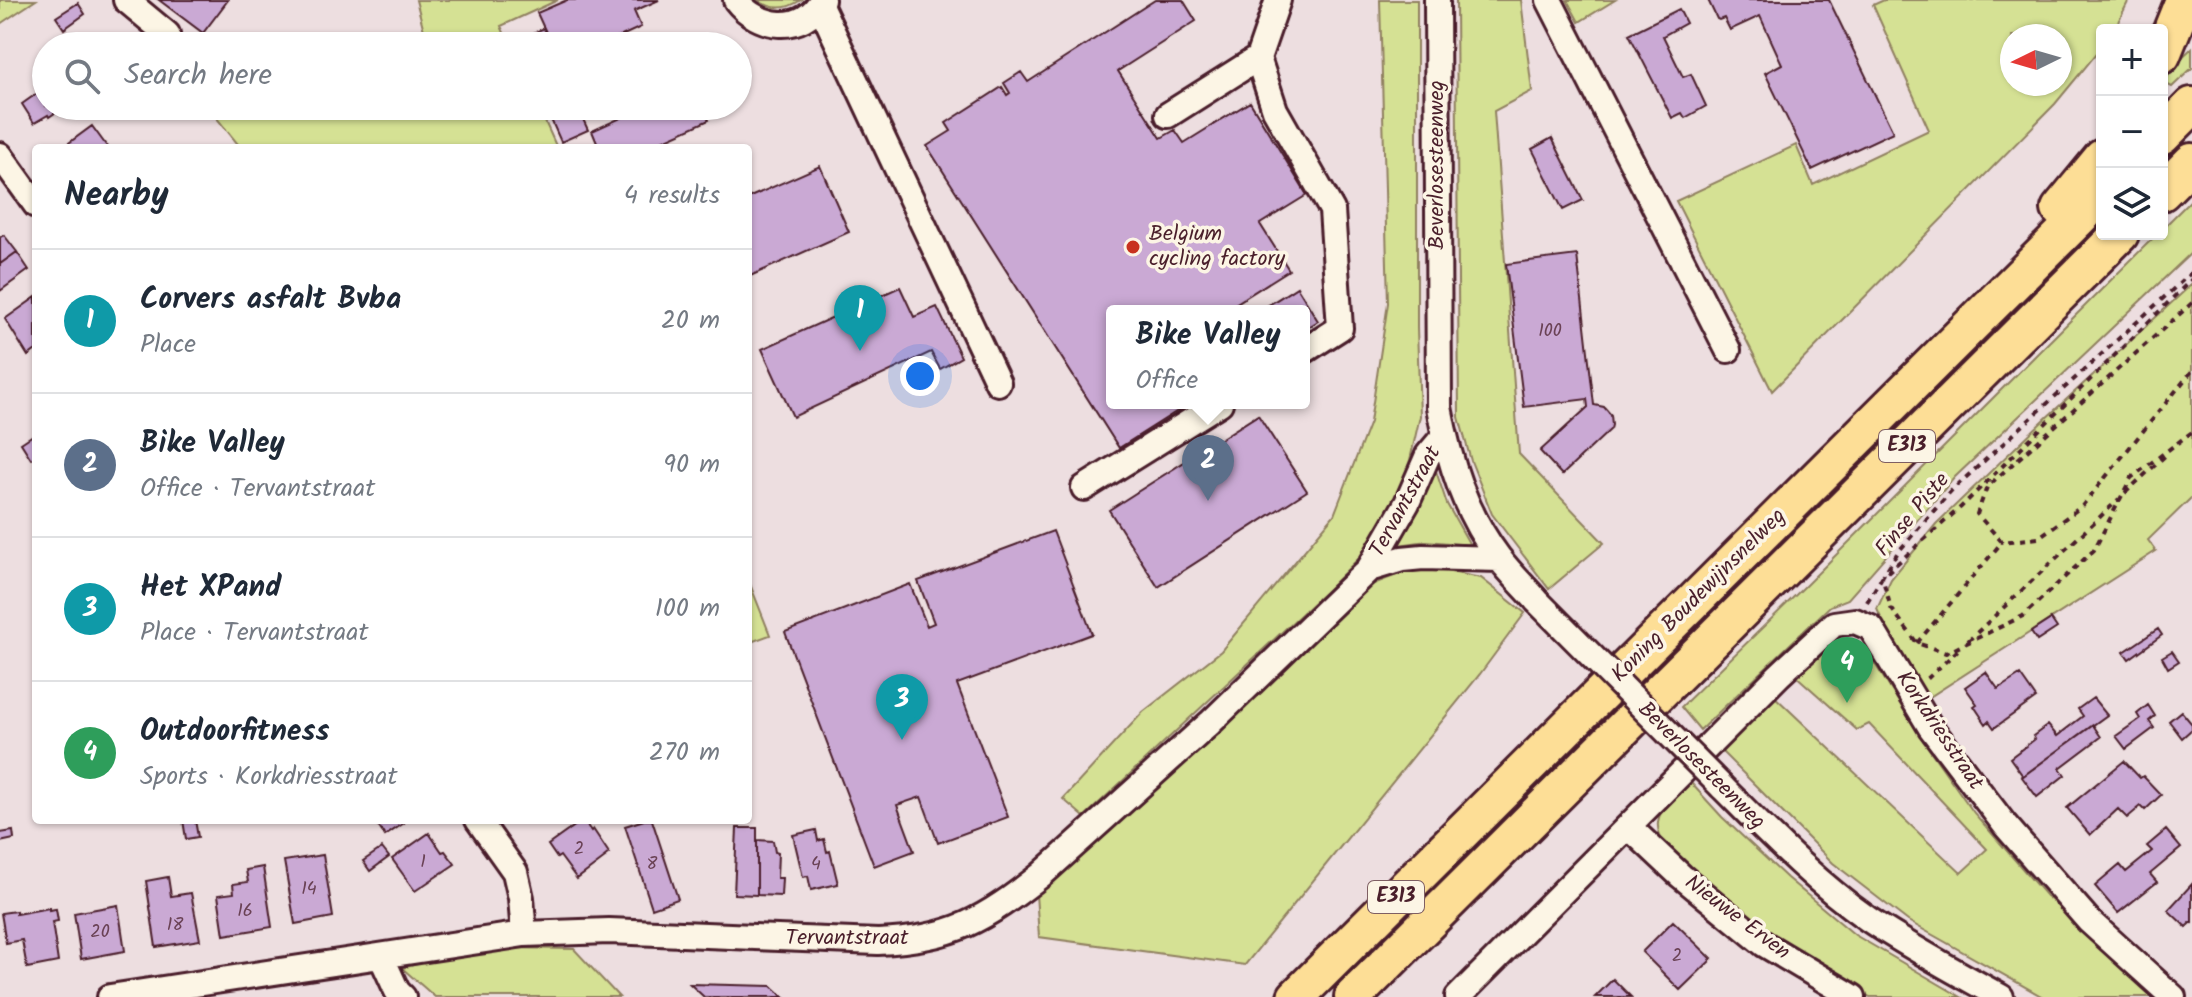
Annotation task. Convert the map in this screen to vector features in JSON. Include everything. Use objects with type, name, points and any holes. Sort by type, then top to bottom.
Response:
[{"type":"highway","points":[[2168,40],[2184,0]]},
{"type":"highway","points":[[2168,130],[2192,106]]},
{"type":"highway","points":[[2168,186],[2192,162]]},
{"type":"highway","points":[[2046,251],[2060,209],[2096,165]]},
{"type":"highway","name":"Koning Boudewijnsnelweg","points":[[1296,997],[2096,201]]},
{"type":"highway","name":"Koning Boudewijnsnelweg","points":[[1353,997],[2114,240]]},
{"type":"street","points":[[126,0],[165,32]]},
{"type":"street","points":[[736,0],[759,20],[775,24],[792,23],[807,16],[821,2],[998,383]]},
{"type":"street","points":[[1278,0],[1258,58],[1275,110],[1332,210],[1340,328],[1310,347]]},
{"type":"street","name":"Beverlosesteenweg","points":[[1437,0],[1439,407],[1450,462],[1468,508],[1500,559],[1537,601],[1787,851],[1829,889],[1868,918],[2001,997]]},
{"type":"street","points":[[1549,0],[1728,350]]},
{"type":"street","points":[[2168,58],[2192,31]]},
{"type":"street","points":[[1168,115],[1258,58]]},
{"type":"street","points":[[0,155],[32,199]]},
{"type":"street","points":[[1084,488],[1210,409]]},
{"type":"street","name":"Tervantstraat","points":[[110,997],[524,934],[609,931],[878,942],[907,941],[960,928],[1003,904],[1052,865],[1210,723],[1369,569],[1407,503],[1428,455],[1444,436]]},
{"type":"street","name":"Tervantstraat","points":[[1369,569],[1402,559],[1423,557],[1500,559]]},
{"type":"street","name":"Korkdriesstraat","points":[[1458,997],[1779,675],[1834,624],[1855,621],[1871,628],[1931,728],[2005,825],[2089,921],[2173,997]]},
{"type":"street","points":[[481,824],[515,872],[524,934]]},
{"type":"street","name":"Nieuwe Erven","points":[[1629,827],[1681,876],[1764,944],[1853,997]]},
{"type":"street","points":[[381,956],[397,991],[403,997]]},
{"type":"path","name":"Finse Piste","points":[[1917,643],[1891,608],[1882,577],[1898,552],[1951,491],[2192,272]]},
{"type":"path","points":[[1882,577],[1961,507],[2192,279]]},
{"type":"path","name":"Finse Piste","points":[[2002,542],[1977,514],[1987,487],[2192,303]]},
{"type":"path","points":[[2192,371],[2082,506],[2038,538],[2002,542],[1917,643],[1946,653],[2023,616],[2094,550],[2131,478],[2192,431]]},
{"type":"path","points":[[1911,695],[2121,497]]},
{"type":"green space","points":[[0,0],[36,0],[0,24]]},
{"type":"green space","points":[[416,0],[558,0],[501,26],[504,32],[424,32]]},
{"type":"green space","points":[[757,0],[801,0],[779,8]]},
{"type":"green space","points":[[1380,0],[1417,0],[1420,416],[1410,460],[1395,503],[1373,544],[1084,817],[1063,799],[1143,712],[1221,651],[1334,515],[1370,422],[1388,303]]},
{"type":"green space","points":[[1456,0],[1521,0],[1532,91],[1494,111],[1519,454],[1604,543],[1549,589],[1492,514],[1471,461],[1459,417]]},
{"type":"green space","points":[[1567,0],[1615,0],[1579,22]]},
{"type":"green space","points":[[1884,0],[2129,0],[2117,24],[2096,24],[2096,54],[2072,83],[2072,24],[2000,24],[2000,96],[2062,96],[1772,391],[1676,201],[1796,145],[1813,185],[1929,130],[1873,5]]},
{"type":"green space","points":[[2192,48],[2192,68],[2172,87],[2168,85],[2168,74]]},
{"type":"green space","points":[[218,120],[544,120],[555,144],[238,144]]},
{"type":"green space","points":[[2192,199],[2192,252],[1955,477],[1848,599],[1830,606],[1700,730],[1681,707],[2151,240],[2168,240],[2168,223]]},
{"type":"green space","points":[[2192,284],[2192,497],[2148,540],[2156,551],[1928,698],[1889,636],[1877,609],[1891,579],[1936,524]]},
{"type":"green space","points":[[1435,468],[1447,504],[1470,545],[1427,541],[1399,545],[1414,517]]},
{"type":"green space","points":[[1430,568],[1481,578],[1525,613],[1480,674],[1245,965],[1039,937],[1036,894],[1371,585],[1404,572]]},
{"type":"green space","points":[[752,589],[770,635],[752,642]]},
{"type":"green space","points":[[1846,642],[1862,646],[1870,656],[1922,739],[1974,813],[2046,896],[2154,997],[2043,997],[1908,921],[1833,863],[1720,750],[1772,694],[1961,873],[1987,849],[1869,724],[1857,730],[1794,674],[1830,643]]},
{"type":"green space","points":[[1691,783],[1787,878],[1855,935],[1961,997],[1870,997],[1768,936],[1661,839],[1658,830],[1660,814]]},
{"type":"green space","points":[[505,948],[574,949],[619,997],[435,997],[402,968],[444,957]]},
{"type":"building","points":[[159,0],[228,0],[202,32]]},
{"type":"building","points":[[567,0],[659,0],[634,11],[641,27],[630,32],[546,32],[537,13]]},
{"type":"building","name":"Belgium cycling factory","points":[[1155,0],[1183,0],[1196,21],[1118,71],[1161,138],[1175,130],[1184,143],[1250,102],[1307,195],[1260,224],[1289,270],[1234,305],[1106,305],[1106,409],[1181,409],[1119,448],[927,146],[951,131],[946,123],[1002,87],[1007,95],[1010,93],[1004,83],[1021,72],[1028,82]]},
{"type":"building","points":[[1708,0],[1829,0],[1893,132],[1812,170],[1765,73],[1782,64],[1760,16],[1730,30],[1724,18],[1717,19]]},
{"type":"building","points":[[78,3],[85,14],[64,29],[56,17]]},
{"type":"building","points":[[1679,9],[1686,23],[1663,36],[1683,77],[1691,74],[1706,106],[1685,118],[1682,113],[1672,118],[1629,34]]},
{"type":"building","points":[[32,97],[32,120],[22,104]]},
{"type":"building","points":[[551,120],[583,120],[588,130],[561,142]]},
{"type":"building","points":[[616,120],[709,120],[655,144],[597,144],[592,131]]},
{"type":"building","points":[[92,126],[105,144],[67,144]]},
{"type":"building","points":[[1552,138],[1583,200],[1563,210],[1532,149]]},
{"type":"building","points":[[820,166],[849,232],[752,275],[752,196]]},
{"type":"building","points":[[4,235],[17,252],[0,264],[0,237]]},
{"type":"building","points":[[17,252],[29,270],[0,291],[0,264]]},
{"type":"building","points":[[1577,255],[1594,405],[1604,407],[1611,415],[1612,425],[1562,475],[1540,451],[1588,407],[1587,399],[1524,407],[1506,264]]},
{"type":"building","points":[[900,287],[914,317],[937,307],[961,357],[940,369],[931,352],[793,417],[762,349]]},
{"type":"building","points":[[1297,287],[1308,305],[1268,305]]},
{"type":"building","points":[[32,300],[32,353],[28,356],[5,319]]},
{"type":"building","points":[[1310,308],[1318,321],[1310,326]]},
{"type":"building","points":[[1258,415],[1307,491],[1158,587],[1109,510]]},
{"type":"building","points":[[32,436],[32,458],[31,459],[21,443]]},
{"type":"building","points":[[1053,531],[1092,634],[957,684],[1008,817],[938,843],[921,797],[897,805],[914,851],[874,866],[785,632],[910,584],[927,626],[934,623],[918,581]]},
{"type":"building","points":[[2051,619],[2057,628],[2037,641],[2031,632]]},
{"type":"building","points":[[2158,629],[2162,635],[2129,659],[2124,652]]},
{"type":"building","points":[[2172,651],[2179,661],[2168,668],[2162,657]]},
{"type":"building","points":[[1986,672],[1998,689],[2020,675],[2036,698],[1994,728],[1989,721],[1986,724],[1965,687]]},
{"type":"building","points":[[2093,698],[2107,715],[2023,776],[2010,758],[2048,725],[2057,736],[2083,716],[2078,709]]},
{"type":"building","points":[[2148,705],[2155,716],[2149,721],[2154,728],[2126,749],[2116,736],[2140,719],[2137,714]]},
{"type":"building","points":[[2181,711],[2192,724],[2192,729],[2182,738],[2169,721]]},
{"type":"building","points":[[2093,725],[2101,737],[2060,768],[2065,775],[2037,797],[2022,777]]},
{"type":"building","points":[[2124,761],[2161,795],[2145,810],[2141,806],[2127,818],[2118,809],[2090,835],[2067,808]]},
{"type":"building","points":[[184,824],[196,824],[198,837],[186,839]]},
{"type":"building","points":[[377,824],[403,824],[385,836]]},
{"type":"building","points":[[577,824],[586,824],[591,831],[593,829],[609,853],[577,879],[548,845]]},
{"type":"building","points":[[653,824],[678,899],[652,908],[625,826]]},
{"type":"building","points":[[737,828],[757,828],[757,895],[734,894]]},
{"type":"building","points":[[816,830],[818,841],[824,839],[827,852],[830,851],[838,884],[811,890],[808,876],[803,877],[793,835]]},
{"type":"building","points":[[2166,830],[2181,848],[2150,874],[2157,882],[2118,913],[2095,886],[2120,865],[2126,872],[2152,851],[2147,846]]},
{"type":"building","points":[[13,831],[14,839],[0,842],[0,833]]},
{"type":"building","points":[[429,833],[455,864],[415,891],[392,859]]},
{"type":"building","points":[[757,840],[773,841],[778,853],[777,878],[782,878],[781,896],[757,895]]},
{"type":"building","points":[[382,848],[389,857],[370,871],[363,861]]},
{"type":"building","points":[[323,855],[333,917],[295,924],[284,861]]},
{"type":"building","points":[[263,867],[272,927],[224,935],[218,895],[234,893],[233,884],[248,882],[246,870]]},
{"type":"building","points":[[168,877],[171,896],[191,893],[200,940],[156,947],[146,881]]},
{"type":"building","points":[[2192,884],[2192,924],[2186,927],[2168,910]]},
{"type":"building","points":[[118,905],[125,951],[81,959],[74,913]]},
{"type":"building","points":[[56,909],[58,921],[52,922],[58,962],[27,968],[22,940],[6,943],[1,913],[16,911],[16,914]]},
{"type":"building","points":[[1673,921],[1712,959],[1680,990],[1642,952]]},
{"type":"building","points":[[1613,979],[1631,997],[1595,997]]},
{"type":"building","points":[[690,984],[772,986],[784,997],[704,997]]},
{"type":"place","name":"Belgium cycling factory","points":[[1133,247]]},
{"type":"place","name":"Corvers asfalt Bvba","points":[[860,351]]},
{"type":"place","name":"Bike Valley","points":[[1208,501]]},
{"type":"place","name":"Outdoorfitness","points":[[1847,703]]},
{"type":"place","name":"Het XPand","points":[[902,740]]}]
